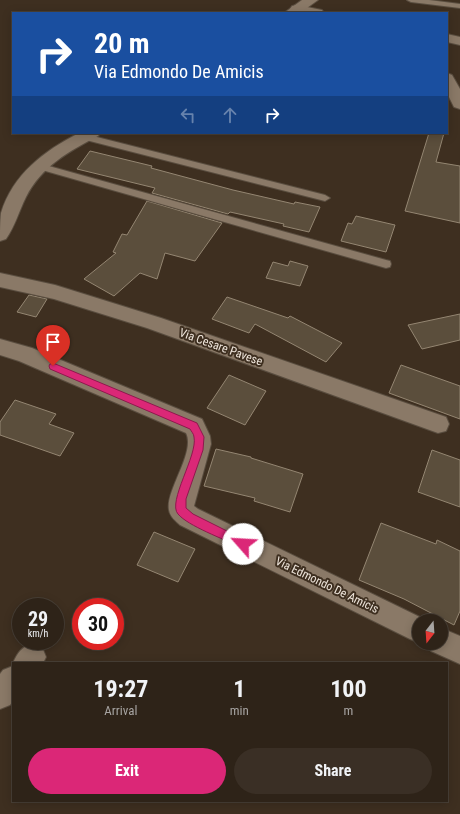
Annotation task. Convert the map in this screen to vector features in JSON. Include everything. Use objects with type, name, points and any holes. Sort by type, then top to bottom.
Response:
[{"type":"street","points":[[294,11],[312,0]]},
{"type":"street","points":[[294,11],[306,12]]},
{"type":"street","points":[[448,38],[460,41]]},
{"type":"street","points":[[448,77],[460,80]]},
{"type":"street","points":[[448,79],[460,104]]},
{"type":"street","points":[[0,235],[22,186],[38,166],[50,157],[89,135]]},
{"type":"street","name":"Via Cesare Pavese","points":[[0,280],[55,292],[154,323],[438,424]]},
{"type":"street","name":"Via Edmondo De Amicis","points":[[0,347],[25,354],[194,426],[199,437],[198,450],[181,499],[180,510],[189,517],[412,627]]},
{"type":"street","points":[[448,644],[460,650]]},
{"type":"street","points":[[0,695],[12,681]]},
{"type":"lane","points":[[411,0],[460,6]]},
{"type":"lane","points":[[89,135],[325,198]]},
{"type":"lane","points":[[38,166],[386,264]]},
{"type":"building","points":[[429,134],[444,134],[436,162],[460,166],[460,223],[405,211]]},
{"type":"building","points":[[90,151],[152,166],[151,168],[233,190],[294,204],[295,202],[320,207],[309,232],[283,226],[284,224],[230,212],[228,214],[152,193],[155,188],[77,169]]},
{"type":"building","points":[[147,201],[222,223],[195,261],[165,253],[157,279],[140,273],[114,296],[84,279],[116,253],[113,252],[122,234],[127,235]]},
{"type":"building","points":[[356,216],[395,225],[386,252],[341,241],[348,223],[352,224]]},
{"type":"building","points":[[290,261],[308,266],[300,286],[266,278],[273,262],[288,266]]},
{"type":"building","points":[[29,295],[47,299],[36,317],[17,312]]},
{"type":"building","points":[[227,297],[288,318],[290,316],[342,343],[326,362],[255,324],[249,333],[212,319]]},
{"type":"building","points":[[460,314],[460,340],[422,349],[408,325]]},
{"type":"building","points":[[401,365],[460,386],[460,419],[389,393]]},
{"type":"building","points":[[229,375],[266,391],[245,425],[207,408]]},
{"type":"building","points":[[15,400],[56,414],[49,424],[74,433],[60,456],[0,435],[0,422]]},
{"type":"building","points":[[216,449],[251,457],[303,474],[290,512],[254,501],[255,498],[204,486]]},
{"type":"building","points":[[432,450],[460,460],[460,507],[418,492]]},
{"type":"building","points":[[381,523],[436,544],[437,540],[460,551],[460,611],[454,625],[448,622],[448,614],[433,614],[404,599],[359,580]]},
{"type":"building","points":[[154,532],[195,549],[178,582],[137,565]]},
{"type":"route","points":[[53,366],[194,426],[199,437],[198,450],[181,499],[180,510],[189,517],[243,544]]}]
